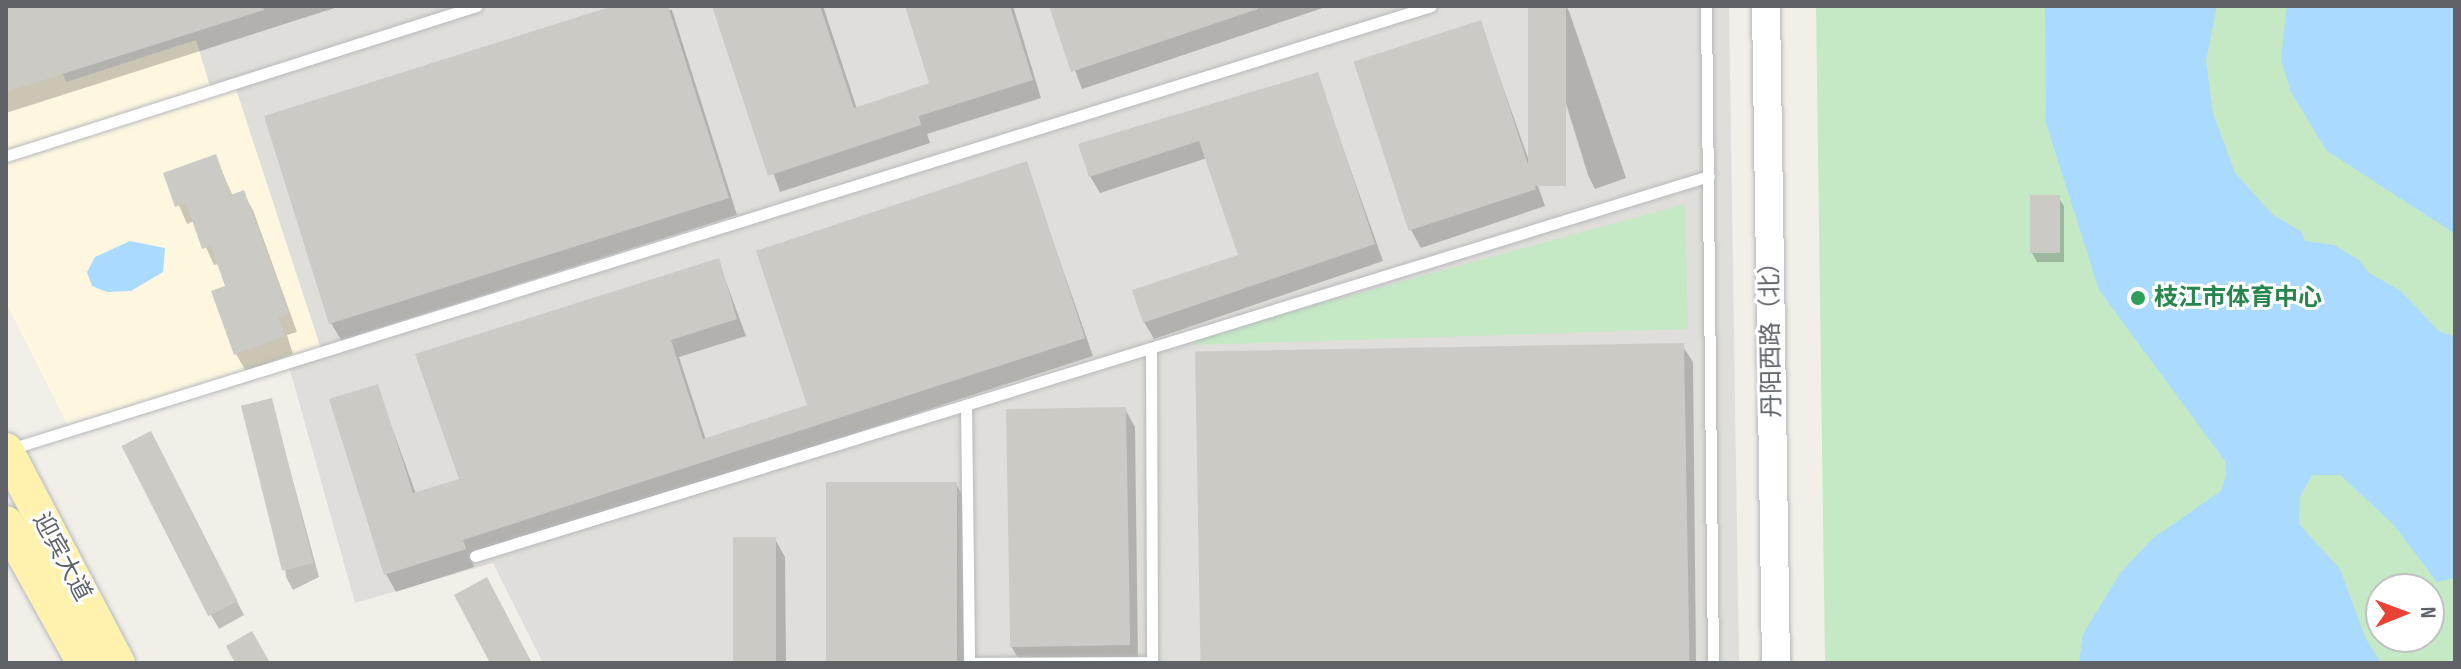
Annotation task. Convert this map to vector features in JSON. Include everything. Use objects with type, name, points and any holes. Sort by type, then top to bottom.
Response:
[{"type":"main road","name":"迎宾大道","points":[[6,450],[118,663]]},
{"type":"main road","name":"迎宾大道","points":[[6,523],[84,663]]},
{"type":"street","name":"丹阳西路（北）","points":[[1766,6],[1776,663]]},
{"type":"lane","points":[[6,156],[477,6]]},
{"type":"lane","points":[[6,450],[1431,6]]},
{"type":"lane","points":[[1706,6],[1713,663]]},
{"type":"lane","points":[[475,556],[1709,176]]},
{"type":"lane","points":[[966,405],[969,663],[1152,662],[1151,348]]},
{"type":"shaded area","points":[[6,6],[36,6],[66,82],[197,39],[212,93],[235,85],[323,355],[71,431],[6,303]]},
{"type":"shaded area","points":[[36,6],[1729,6],[1739,663],[543,663],[493,563],[355,603],[289,366],[323,355],[235,86],[212,93],[196,40],[66,82]]},
{"type":"green space","name":"枝江市体育中心","points":[[1816,6],[2455,6],[2455,663],[1825,663]]},
{"type":"green space","points":[[1685,204],[1688,329],[1196,345],[1195,338]]},
{"type":"water","points":[[2045,6],[2217,6],[2206,61],[2213,113],[2235,173],[2273,215],[2301,231],[2305,241],[2334,245],[2359,260],[2369,273],[2401,291],[2439,331],[2455,337],[2455,578],[2445,580],[2445,573],[2430,573],[2393,524],[2340,475],[2312,475],[2300,497],[2299,524],[2340,569],[2365,636],[2365,653],[2375,653],[2381,663],[2079,663],[2083,634],[2121,572],[2153,538],[2221,491],[2226,475],[2225,461],[2099,290],[2046,123]]},
{"type":"water","points":[[2287,6],[2455,6],[2455,234],[2326,150],[2291,92],[2281,60]]},
{"type":"water","points":[[130,241],[165,248],[163,272],[131,291],[107,292],[92,286],[87,272],[95,257]]},
{"type":"building","points":[[6,6],[263,6],[264,10],[6,92]]},
{"type":"building","points":[[613,6],[668,6],[729,198],[329,324],[264,116]]},
{"type":"building","points":[[712,6],[820,6],[854,108],[929,83],[905,6],[1010,6],[1033,80],[919,116],[921,125],[768,176]]},
{"type":"building","points":[[1049,6],[1257,6],[1258,9],[1071,72]]},
{"type":"building","points":[[1528,6],[1566,6],[1566,186],[1528,186]]},
{"type":"building","points":[[1481,20],[1536,189],[1409,231],[1354,61]]},
{"type":"building","points":[[1318,72],[1375,244],[1143,323],[1132,290],[1238,255],[1199,141],[1089,177],[1078,144]]},
{"type":"building","points":[[216,154],[231,195],[244,190],[289,314],[278,318],[285,336],[234,355],[211,291],[225,286],[211,246],[202,249],[186,203],[175,207],[163,173]]},
{"type":"building","points":[[1027,161],[1085,338],[463,540],[466,549],[384,575],[329,399],[378,384],[413,493],[459,479],[415,354],[719,258],[737,319],[671,340],[703,439],[807,405],[756,251]]},
{"type":"building","points":[[2030,195],[2060,195],[2060,253],[2030,253]]},
{"type":"building","points":[[1684,343],[1690,663],[1201,663],[1195,352]]},
{"type":"building","points":[[272,398],[313,563],[282,571],[241,406]]},
{"type":"building","points":[[1126,407],[1130,645],[1010,647],[1006,409]]},
{"type":"building","points":[[151,431],[238,601],[208,616],[122,446]]},
{"type":"building","points":[[826,482],[957,482],[957,663],[826,663]]},
{"type":"building","points":[[733,537],[776,537],[776,663],[733,663]]},
{"type":"building","points":[[487,577],[532,663],[490,663],[454,595]]},
{"type":"building","points":[[252,631],[270,663],[235,663],[226,646]]},
{"type":"place","name":"枝江市体育中心","points":[[2138,298]]}]
